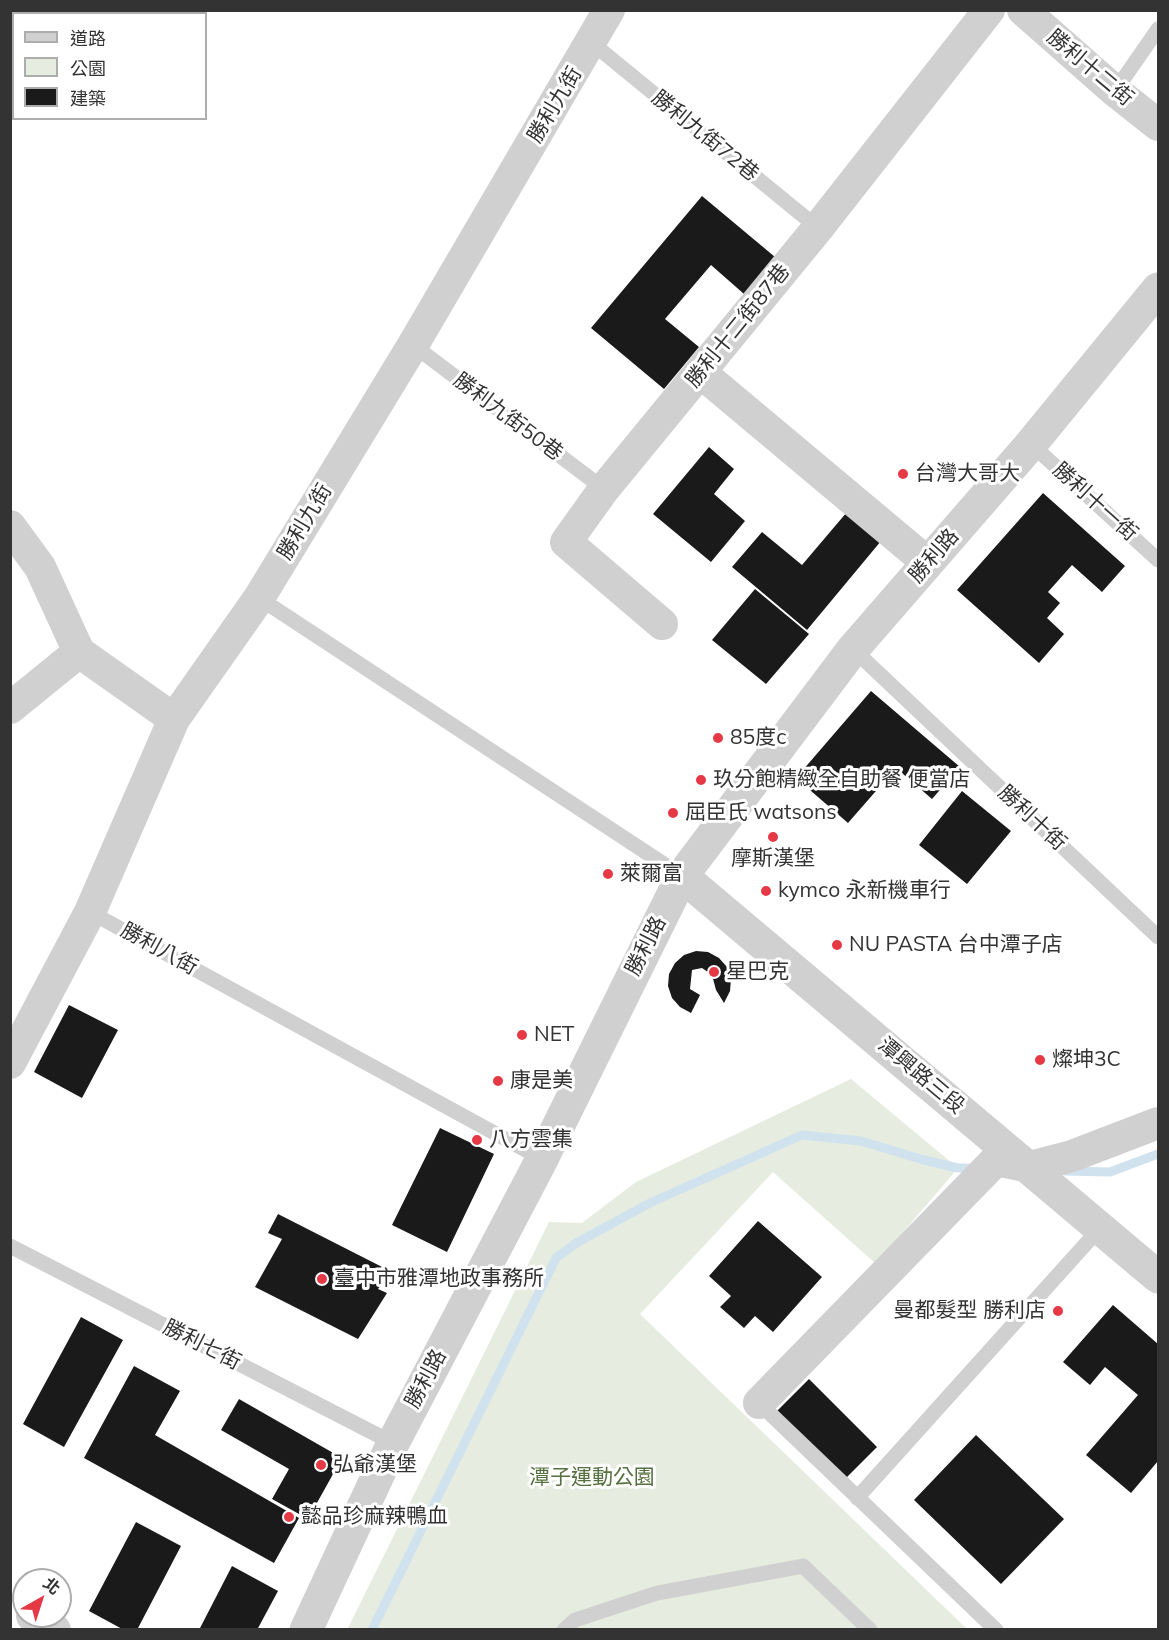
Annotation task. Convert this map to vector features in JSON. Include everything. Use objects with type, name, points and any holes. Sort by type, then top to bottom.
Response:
[{"type":"street","name":"勝利九街","points":[[259,598],[592,43],[609,10]]},
{"type":"street","name":"勝利十二街87巷","points":[[662,624],[566,542],[604,489],[818,228],[989,10]]},
{"type":"street","name":"勝利十二街","points":[[1023,10],[1115,92],[1158,125]]},
{"type":"street","name":"勝利路","points":[[306,1629],[393,1443],[542,1159],[682,876],[853,649],[1031,444],[1158,289]]},
{"type":"street","points":[[700,372],[928,564]]},
{"type":"street","points":[[10,526],[40,567],[79,652],[174,719]]},
{"type":"street","points":[[10,1063],[90,912],[174,719],[259,598]]},
{"type":"street","points":[[10,708],[79,652]]},
{"type":"street","name":"潭興路三段","points":[[682,876],[1158,1277]]},
{"type":"street","points":[[759,1403],[996,1160],[1038,1174],[1072,1156],[1158,1123]]},
{"type":"lane","points":[[1115,92],[1158,29]]},
{"type":"lane","name":"勝利九街72巷","points":[[592,43],[818,228]]},
{"type":"lane","name":"勝利九街50巷","points":[[412,345],[604,489]]},
{"type":"lane","name":"勝利十一街","points":[[1031,444],[1158,560]]},
{"type":"lane","points":[[259,598],[682,876]]},
{"type":"lane","name":"勝利十街","points":[[853,649],[1158,937]]},
{"type":"lane","name":"勝利八街","points":[[90,912],[542,1159]]},
{"type":"lane","points":[[857,1498],[1101,1227]]},
{"type":"lane","name":"勝利七街","points":[[10,1246],[393,1443]]},
{"type":"lane","points":[[759,1403],[996,1629]]},
{"type":"lane","points":[[564,1629],[575,1620],[657,1593],[803,1566],[870,1629]]},
{"type":"green space","name":"潭子運動公園","points":[[851,1079],[958,1168],[876,1264],[773,1172],[640,1314],[967,1629],[347,1630],[549,1222],[582,1223],[636,1182]]},
{"type":"building","points":[[702,196],[775,257],[744,294],[711,265],[665,319],[699,347],[664,389],[591,328]]},
{"type":"building","points":[[709,447],[734,469],[714,494],[745,521],[711,562],[653,514]]},
{"type":"building","points":[[1043,493],[1125,566],[1102,592],[1072,565],[1048,592],[1060,603],[1047,618],[1064,634],[1039,663],[957,590]]},
{"type":"building","points":[[847,512],[881,541],[807,630],[732,567],[762,532],[802,565]]},
{"type":"building","points":[[755,589],[809,634],[766,684],[712,640]]},
{"type":"building","points":[[871,691],[960,767],[932,799],[896,768],[848,823],[796,778]]},
{"type":"building","points":[[962,791],[1011,831],[967,884],[919,845]]},
{"type":"building","points":[[696,951],[708,952],[719,958],[727,967],[731,979],[730,991],[724,1003],[716,990],[712,975],[702,968],[692,970],[690,989],[700,995],[691,1013],[680,1007],[672,998],[668,986],[669,974],[675,963],[684,955]]},
{"type":"building","points":[[69,1005],[118,1030],[82,1098],[34,1072]]},
{"type":"building","points":[[440,1128],[494,1154],[447,1252],[392,1225]]},
{"type":"building","name":"臺中市雅潭地政事務所","points":[[278,1214],[390,1271],[378,1289],[387,1293],[358,1339],[255,1287],[282,1239],[268,1233]]},
{"type":"building","points":[[758,1221],[822,1277],[773,1332],[755,1316],[744,1328],[720,1307],[731,1296],[709,1276]]},
{"type":"building","points":[[1113,1305],[1158,1344],[1158,1461],[1131,1493],[1086,1455],[1138,1395],[1105,1367],[1090,1385],[1063,1362]]},
{"type":"building","points":[[81,1317],[123,1340],[64,1447],[23,1424]]},
{"type":"building","points":[[134,1366],[180,1391],[155,1435],[299,1518],[274,1563],[84,1458]]},
{"type":"building","points":[[809,1379],[877,1447],[845,1479],[777,1411]]},
{"type":"building","points":[[239,1399],[342,1458],[308,1519],[272,1499],[289,1469],[221,1430]]},
{"type":"building","points":[[976,1435],[1064,1519],[1001,1584],[914,1500]]},
{"type":"building","points":[[136,1522],[181,1546],[137,1630],[124,1630],[89,1611]]},
{"type":"building","points":[[232,1566],[278,1591],[257,1630],[199,1630]]},
{"type":"waterway","points":[[372,1630],[556,1258],[578,1242],[650,1203],[802,1135],[861,1141],[958,1168],[977,1168]]},
{"type":"waterway","points":[[1065,1171],[1110,1172],[1158,1154]]},
{"type":"place","name":"台灣大哥大","points":[[903,474]]},
{"type":"place","name":"85度c","points":[[718,738]]},
{"type":"place","name":"玖分飽精緻全自助餐 便當店","points":[[701,780]]},
{"type":"place","name":"屈臣氏 watsons","points":[[673,813]]},
{"type":"place","name":"摩斯漢堡","points":[[773,837]]},
{"type":"place","name":"萊爾富","points":[[608,874]]},
{"type":"place","name":"kymco 永新機車行","points":[[766,891]]},
{"type":"place","name":"NU PASTA 台中潭子店","points":[[837,945]]},
{"type":"place","name":"星巴克","points":[[714,972]]},
{"type":"place","name":"NET","points":[[522,1035]]},
{"type":"place","name":"燦坤3C","points":[[1040,1060]]},
{"type":"place","name":"康是美","points":[[498,1081]]},
{"type":"place","name":"八方雲集","points":[[477,1140]]},
{"type":"place","name":"臺中市雅潭地政事務所","points":[[322,1279]]},
{"type":"place","name":"曼都髮型 勝利店","points":[[1058,1311]]},
{"type":"place","name":"弘爺漢堡","points":[[321,1465]]},
{"type":"place","name":"懿品珍麻辣鴨血","points":[[289,1517]]}]
